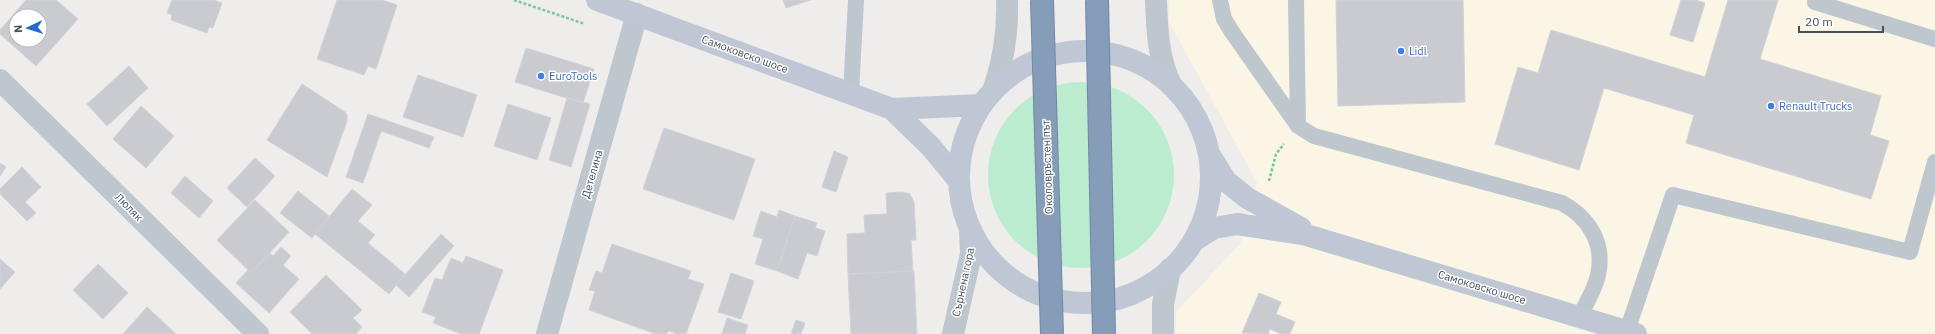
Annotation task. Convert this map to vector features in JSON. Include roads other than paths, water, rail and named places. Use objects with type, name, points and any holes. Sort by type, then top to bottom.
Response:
[{"type":"highway","name":"Околовръстен път","points":[[1042,0],[1052,334]]},
{"type":"highway","points":[[1098,0],[1104,334]]},
{"type":"main road","name":"Самоковско шосе","points":[[597,0],[892,109],[932,147],[959,181]]},
{"type":"main road","points":[[1195,240],[1208,210],[1212,177],[1209,154],[1205,136],[1197,119],[1171,85],[1136,62],[1115,54],[1094,51],[1065,52],[1044,58],[1017,72],[994,88],[969,129],[960,156],[959,181],[963,209],[970,230],[983,252],[998,268],[1022,285],[1042,296],[1088,303],[1108,301],[1154,281],[1170,269],[1195,240],[1214,228],[1237,224],[1303,234],[1328,241]]},
{"type":"main road","name":"Самоковско шосе","points":[[892,109],[982,106]]},
{"type":"main road","points":[[1209,154],[1226,181],[1247,198],[1328,241]]},
{"type":"main road","name":"Самоковско шосе","points":[[1328,241],[1631,333]]},
{"type":"street","points":[[994,88],[1002,66],[1007,21],[1007,0]]},
{"type":"street","points":[[1156,0],[1158,44],[1165,72],[1171,85]]},
{"type":"street","name":"Детелина","points":[[547,334],[637,14]]},
{"type":"street","name":"Люляк","points":[[0,80],[258,334]]},
{"type":"street","name":"Сърнена гора","points":[[953,334],[971,254],[970,230]]},
{"type":"street","points":[[1163,334],[1163,304],[1170,269]]},
{"type":"lane","points":[[851,93],[856,0]]},
{"type":"lane","points":[[1220,0],[1224,19],[1232,32],[1298,126],[1314,136],[1562,203],[1576,211],[1587,222],[1596,238],[1600,258],[1598,275],[1579,317]]},
{"type":"lane","points":[[1296,0],[1298,126]]},
{"type":"lane","points":[[1816,0],[1815,2],[1935,39]]},
{"type":"lane","points":[[1631,333],[1673,195],[1910,252],[1935,162]]},
{"type":"place","name":"Lidl","points":[[1401,51]]},
{"type":"place","name":"EuroTools","points":[[541,76]]},
{"type":"place","name":"Renault Trucks","points":[[1771,106]]}]
